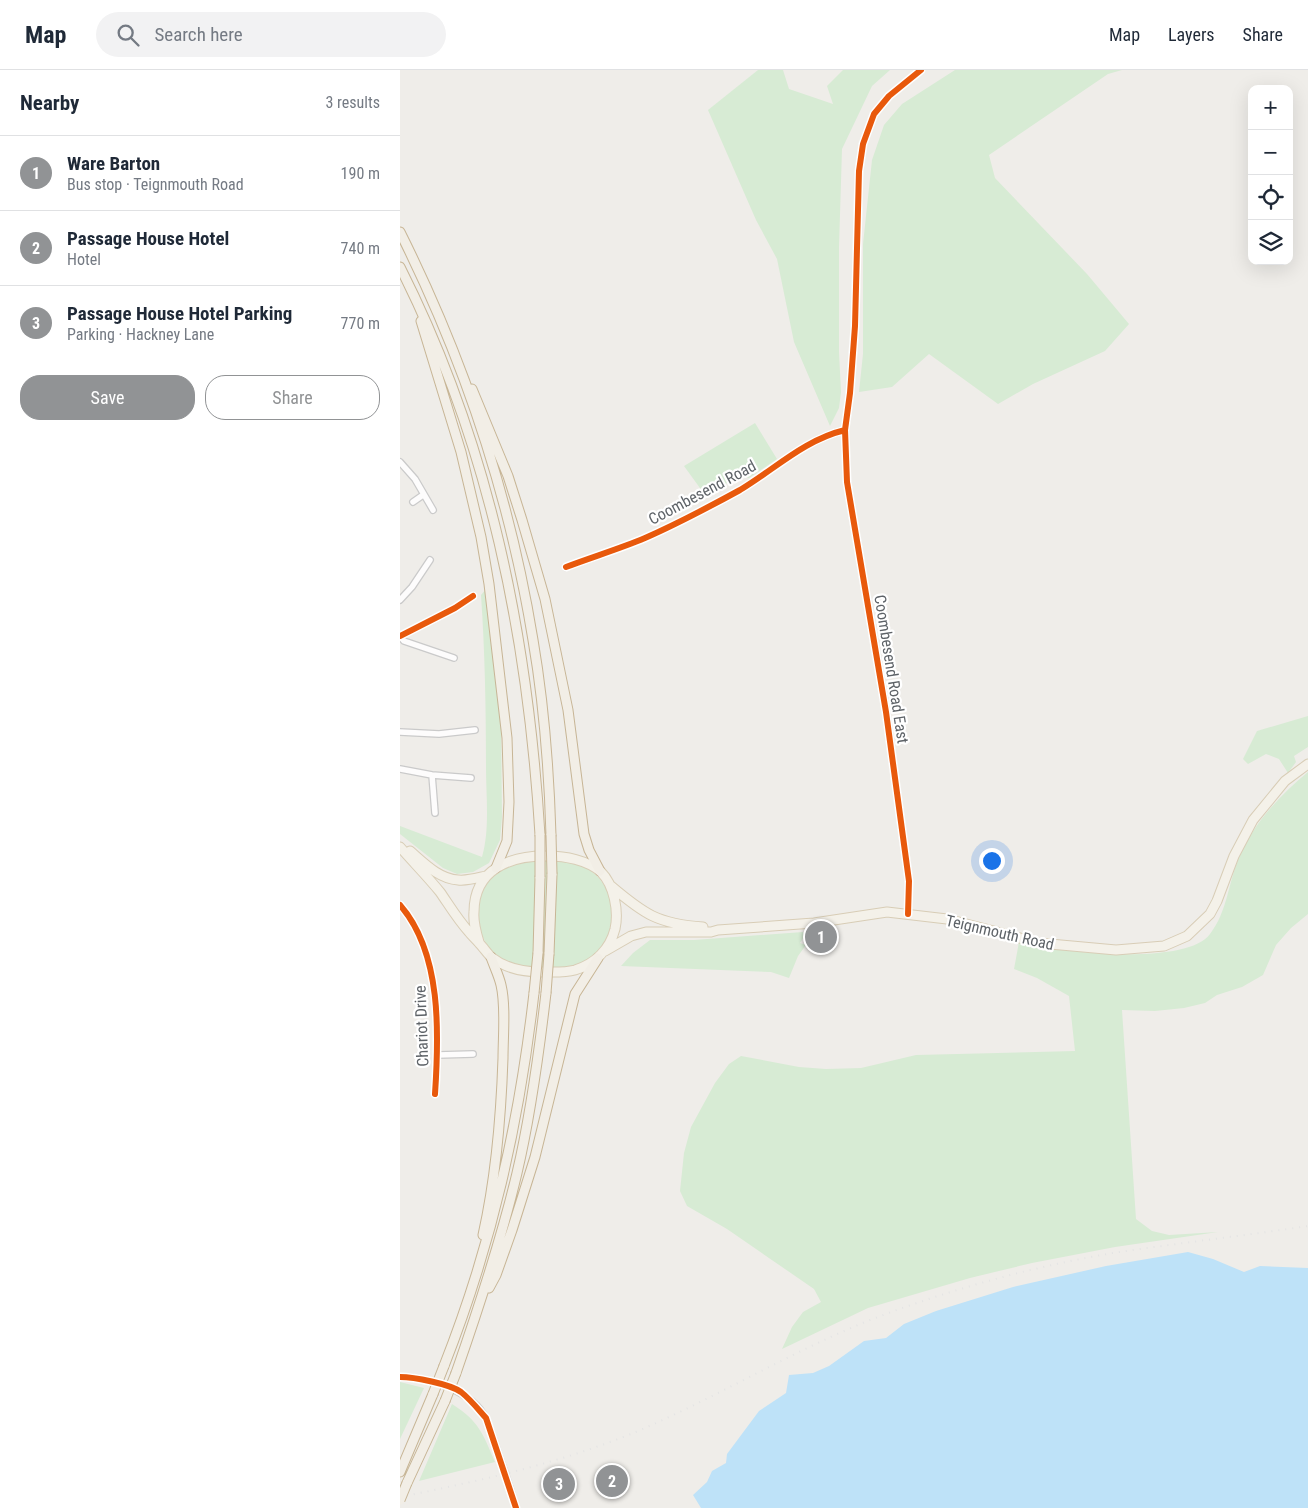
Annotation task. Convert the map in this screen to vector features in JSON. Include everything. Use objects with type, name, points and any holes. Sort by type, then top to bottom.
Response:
[{"type":"highway","points":[[400,232],[422,276],[471,399],[491,460],[524,587],[534,640],[546,736],[552,874],[546,993],[533,1086],[519,1164],[503,1228],[479,1307],[456,1373],[400,1500]]},
{"type":"highway","points":[[400,267],[437,349],[460,409],[500,542],[517,622],[526,686],[536,773],[540,835],[538,954],[524,1073],[508,1159],[477,1275],[444,1366],[400,1472]]},
{"type":"highway","points":[[413,294],[427,347],[461,452],[481,537],[489,584],[508,747],[509,802],[507,841],[496,868]]},
{"type":"highway","points":[[457,363],[475,394],[494,441],[511,485],[536,566],[566,697],[576,761],[584,834],[589,850],[600,871]]},
{"type":"highway","points":[[477,1275],[482,1237],[494,1180],[502,1086],[503,998],[501,984],[491,957]]},
{"type":"highway","points":[[479,1307],[496,1275],[525,1192],[546,1116],[575,994],[598,958]]},
{"type":"main road","name":"Teignmouth Road","points":[[605,951],[631,936],[646,932],[711,932],[814,923],[887,912],[947,919],[1039,943],[1116,950],[1164,946],[1187,936],[1210,914],[1234,856],[1253,820],[1285,781],[1308,764]]},
{"type":"main road","points":[[400,845],[435,871],[452,879],[468,880],[486,876]]},
{"type":"main road","points":[[400,845],[435,887],[468,932],[491,957],[519,970],[553,972],[578,969],[598,958],[605,951],[613,935],[616,922],[615,906],[610,886],[600,871],[577,860],[558,856],[525,856],[511,859],[486,876],[478,891],[474,905],[474,922],[478,942]]},
{"type":"main road","name":"Teignmouth Road","points":[[610,886],[641,910],[662,920],[674,924],[718,930]]},
{"type":"street","name":"Coombesend Road East","points":[[908,914],[909,881],[886,712],[847,482],[845,430],[856,326],[859,171],[862,144],[874,114],[889,96],[921,70]]},
{"type":"street","name":"Coombesend Road","points":[[566,566],[644,538],[740,490],[814,441],[832,433],[845,430]]},
{"type":"street","points":[[400,462],[415,479],[433,510]]},
{"type":"street","points":[[413,502],[423,494]]},
{"type":"street","points":[[400,600],[412,587],[430,560]]},
{"type":"street","points":[[454,658],[404,641],[400,636],[455,608],[473,596]]},
{"type":"street","points":[[400,732],[439,734],[475,730]]},
{"type":"street","points":[[400,769],[432,775],[471,778]]},
{"type":"street","points":[[432,775],[435,813]]},
{"type":"street","name":"Chariot Drive","points":[[400,905],[417,932],[432,976],[436,1007],[438,1055],[435,1094]]},
{"type":"street","name":"Chariot Drive","points":[[438,1055],[473,1054]]},
{"type":"street","points":[[400,1377],[427,1381],[459,1391],[486,1418],[516,1508]]},
{"type":"green space","points":[[758,70],[783,70],[789,89],[833,104],[827,86],[843,70],[890,70],[872,86],[842,149],[839,247],[841,392],[839,408],[830,426],[794,342],[777,259],[756,220],[708,110]]},
{"type":"green space","points":[[955,70],[1122,70],[1108,74],[989,155],[995,178],[1087,274],[1129,324],[1105,351],[1033,384],[998,404],[929,354],[892,387],[859,392],[863,354],[863,244],[872,160],[884,125],[902,104]]},
{"type":"green space","points":[[755,423],[777,459],[749,478],[738,477],[705,495],[684,466]]},
{"type":"green space","points":[[487,588],[501,721],[502,817],[500,840],[489,863],[473,872],[457,874],[443,868],[400,834],[400,826],[482,857],[487,813],[485,682],[481,595]]},
{"type":"green space","points":[[1308,716],[1308,747],[1294,756],[1296,762],[1288,773],[1279,759],[1266,754],[1248,764],[1243,759],[1257,731]]},
{"type":"green space","points":[[1308,772],[1308,914],[1291,928],[1276,945],[1263,975],[1242,987],[1217,995],[1205,1003],[1184,1008],[1155,1011],[1122,1010],[1136,1219],[1152,1231],[1169,1235],[1218,1232],[1115,1247],[1032,1263],[970,1278],[868,1308],[782,1349],[792,1327],[803,1312],[821,1302],[814,1289],[727,1229],[687,1206],[680,1191],[684,1153],[691,1127],[715,1083],[729,1064],[741,1056],[799,1067],[826,1069],[861,1068],[916,1055],[1075,1051],[1069,996],[1037,978],[1014,969],[1019,942],[1061,950],[1119,954],[1149,954],[1175,951],[1196,944],[1210,934],[1216,926],[1224,908],[1238,860],[1251,835],[1267,812]]},
{"type":"green space","points":[[533,859],[558,860],[582,866],[595,874],[604,885],[610,899],[612,913],[610,928],[605,941],[596,953],[584,962],[564,968],[523,967],[505,961],[486,944],[481,933],[478,909],[485,886],[501,869]]},
{"type":"green space","points":[[803,932],[805,935],[800,943],[806,945],[798,956],[789,978],[771,972],[621,966],[633,953],[650,940],[694,940]]},
{"type":"green space","points":[[400,1382],[424,1388],[400,1439]]},
{"type":"green space","points":[[452,1404],[474,1422],[495,1462],[419,1481]]},
{"type":"water","points":[[1188,1252],[1213,1259],[1244,1272],[1260,1266],[1308,1268],[1308,1508],[701,1508],[693,1495],[707,1482],[712,1471],[726,1463],[727,1454],[759,1411],[786,1393],[789,1375],[813,1373],[829,1366],[864,1341],[886,1338],[904,1324],[936,1311],[1013,1287],[1106,1266]]},
{"type":"railway","points":[[400,1497],[517,1471],[603,1445],[696,1404],[792,1355],[858,1325],[973,1285],[1056,1264],[1113,1253],[1308,1226]]},
{"type":"cycle path","points":[[908,914],[909,881],[886,712],[847,482],[845,430],[855,326],[859,171],[863,144],[874,114],[889,96],[921,70]]},
{"type":"cycle path","points":[[566,567],[657,533],[740,490],[803,448],[845,430]]},
{"type":"cycle path","points":[[400,636],[455,608],[473,596]]},
{"type":"cycle path","points":[[400,905],[414,924],[424,946],[431,970],[437,1020],[435,1094]]},
{"type":"cycle path","points":[[400,1377],[414,1378],[456,1389],[486,1418],[516,1508]]},
{"type":"place","name":"Ware Barton","points":[[821,937]]},
{"type":"place","name":"Passage House Hotel","points":[[612,1481]]},
{"type":"place","name":"Passage House Hotel Parking","points":[[559,1484]]}]
